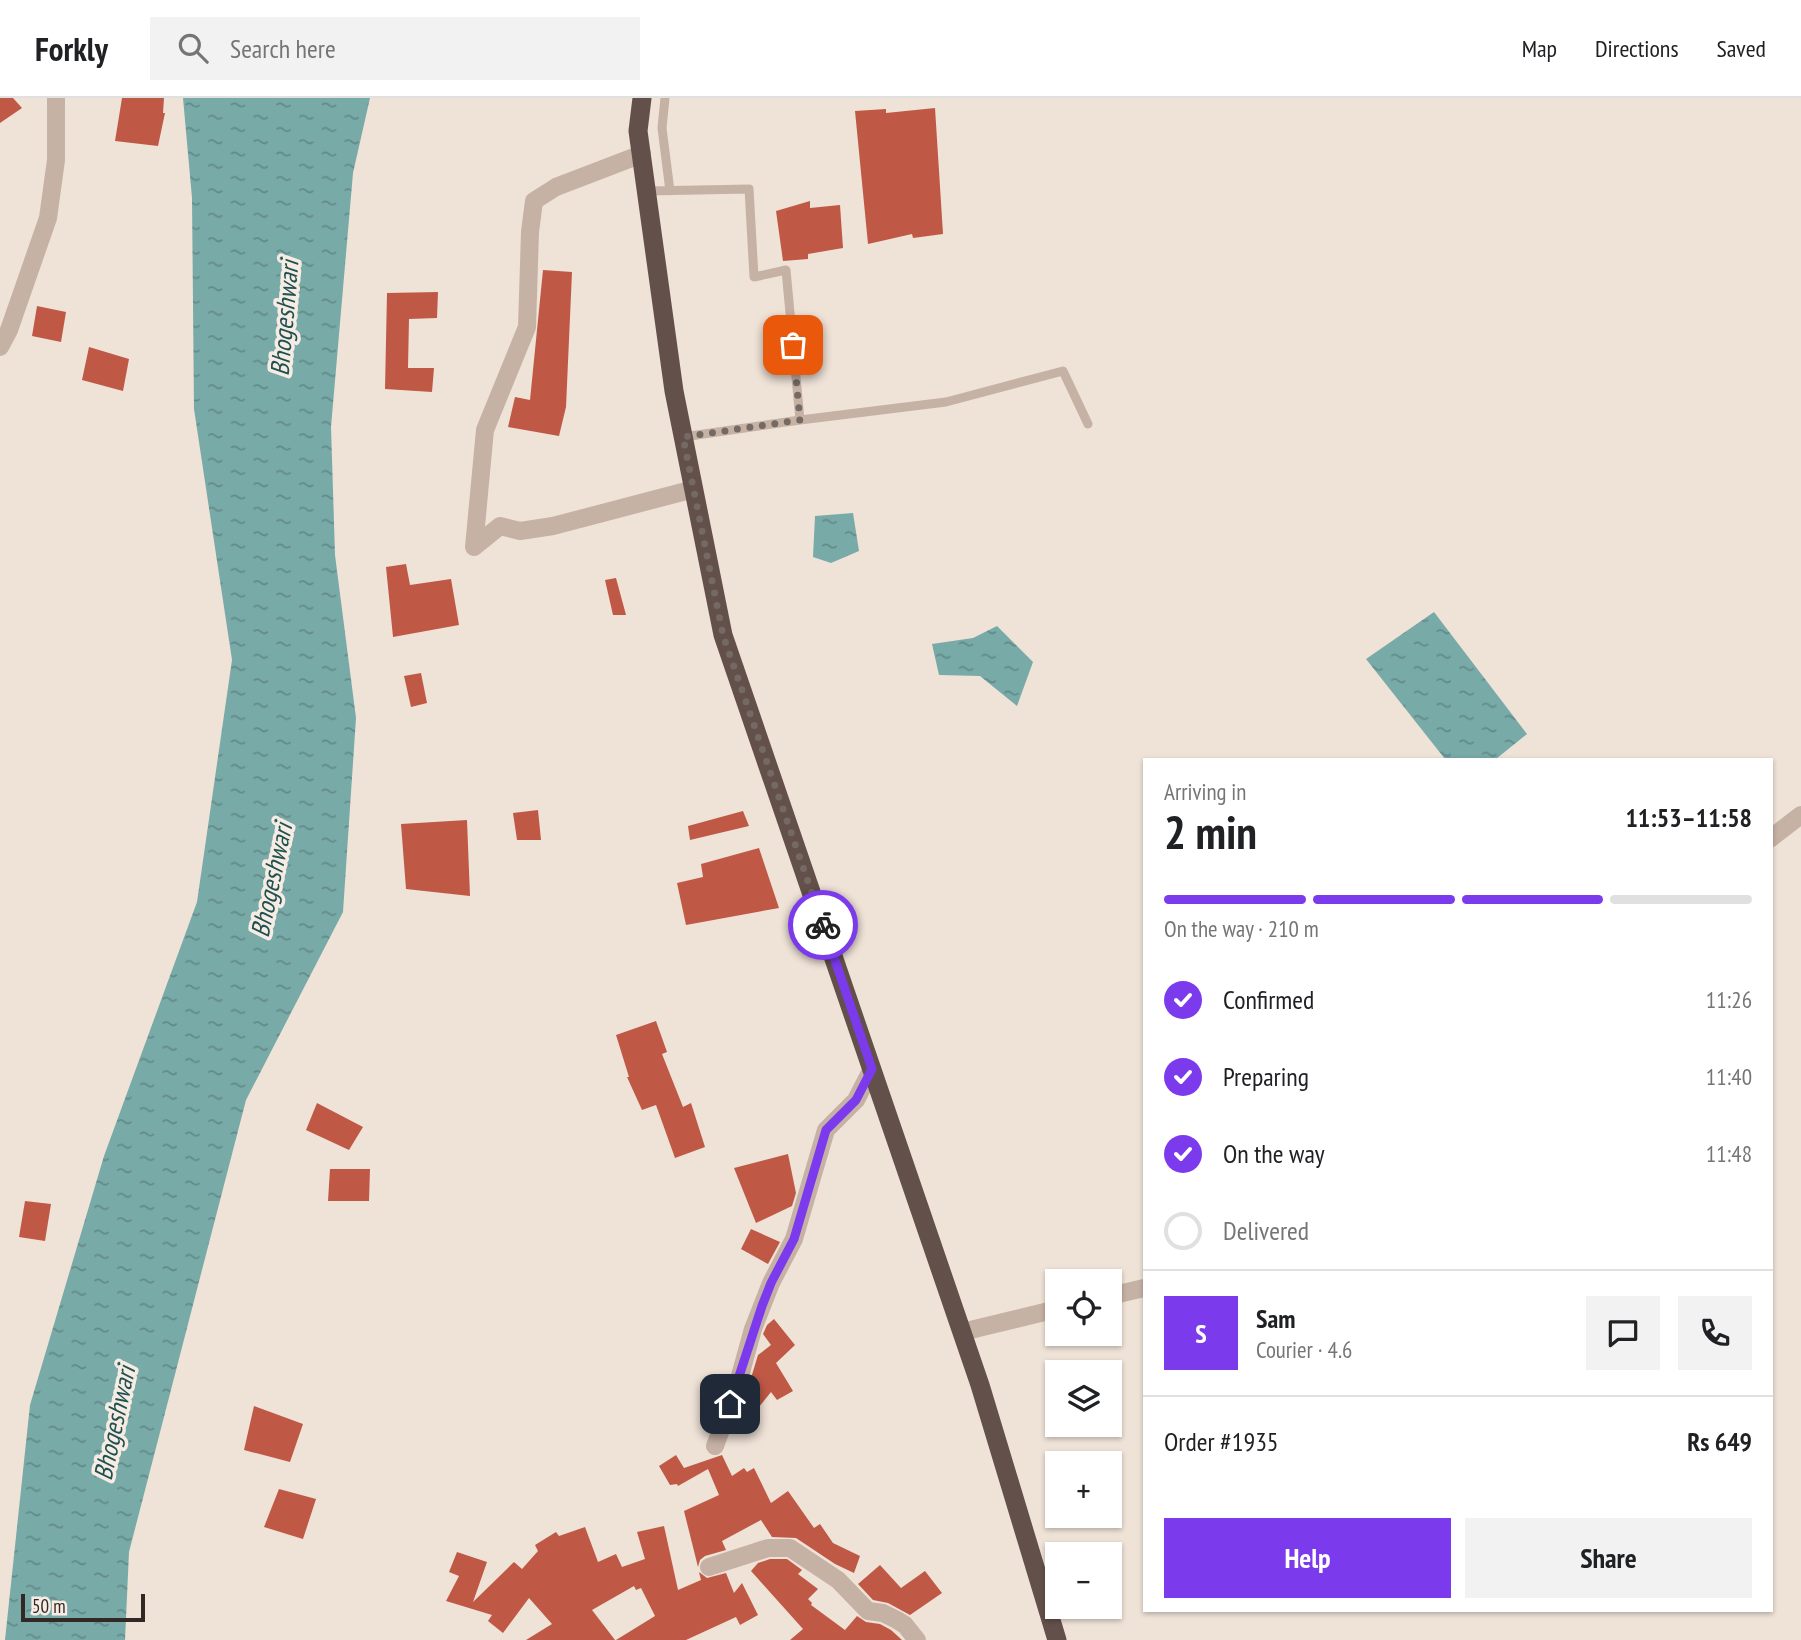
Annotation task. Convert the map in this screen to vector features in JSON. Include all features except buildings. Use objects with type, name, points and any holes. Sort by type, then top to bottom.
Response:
[{"type":"highway","points":[[642,98],[638,131],[674,391],[723,635],[981,1385],[1057,1640]]},
{"type":"street","points":[[0,346],[9,330],[48,218],[56,160],[57,98]]},
{"type":"street","points":[[642,154],[556,187],[534,201],[530,232],[527,327],[485,430],[474,548],[500,526],[520,531],[553,526],[694,489]]},
{"type":"street","points":[[1773,836],[1801,815]]},
{"type":"street","points":[[715,1446],[757,1317],[794,1239],[826,1130],[856,1100],[872,1069]]},
{"type":"street","points":[[1122,1293],[1143,1288]]},
{"type":"street","points":[[962,1332],[1045,1312]]},
{"type":"street","points":[[709,1567],[768,1548],[790,1548],[838,1580],[868,1611],[883,1613],[897,1620],[905,1625],[917,1640]]},
{"type":"lane","points":[[665,98],[662,128],[670,191]]},
{"type":"lane","points":[[647,191],[749,189],[754,277],[786,271],[800,420]]},
{"type":"lane","points":[[683,437],[946,402],[1063,371],[1088,424]]},
{"type":"water","name":"Bhogeshwari","points":[[183,98],[370,98],[353,173],[331,427],[335,555],[356,718],[343,912],[246,1100],[129,1552],[125,1640],[5,1640],[30,1405],[104,1156],[197,902],[232,660],[194,409],[192,198]]},
{"type":"water","points":[[853,513],[859,551],[831,563],[813,557],[815,516]]},
{"type":"water","points":[[1434,612],[1527,734],[1497,758],[1444,758],[1366,659]]},
{"type":"water","points":[[997,626],[1033,662],[1017,706],[980,676],[939,675],[932,644],[973,638]]},
{"type":"way so far","points":[[793,345],[800,420],[683,437],[723,635],[823,925]]},
{"type":"route","points":[[730,1404],[753,1329],[771,1283],[794,1239],[826,1130],[856,1100],[872,1069],[823,925]]}]
